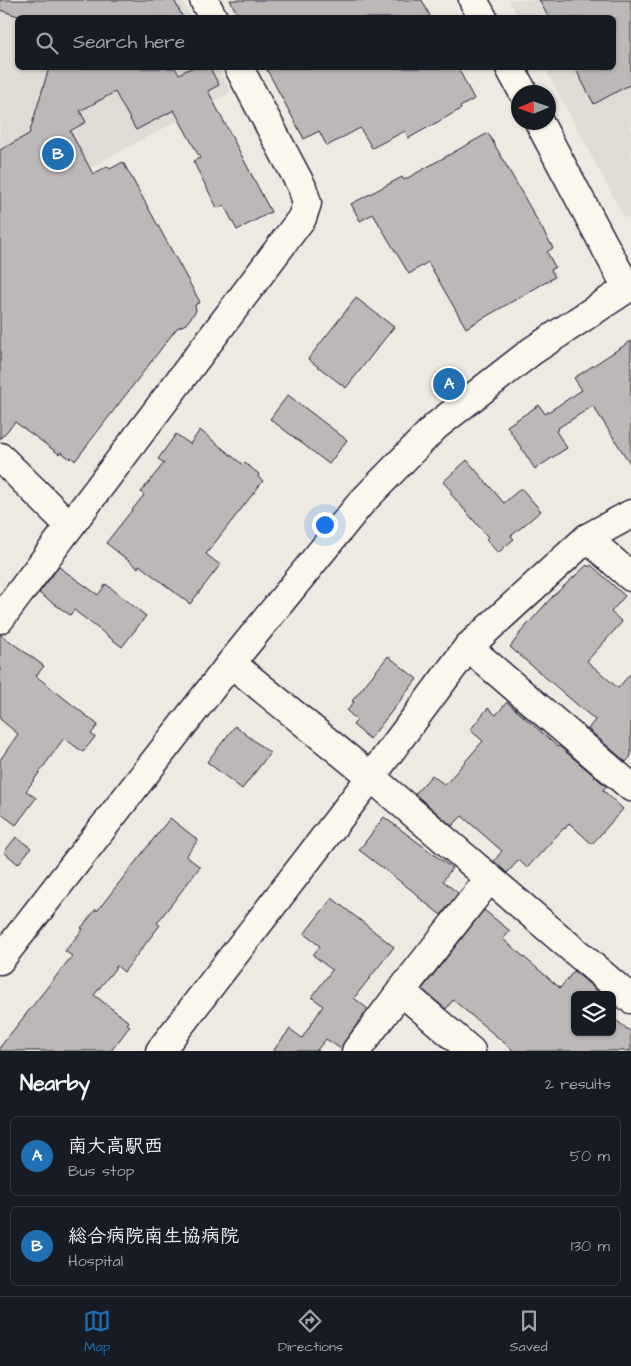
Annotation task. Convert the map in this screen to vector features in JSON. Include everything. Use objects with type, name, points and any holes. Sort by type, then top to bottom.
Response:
[{"type":"street","points":[[204,0],[212,15]]},
{"type":"street","points":[[474,0],[482,15]]},
{"type":"street","points":[[0,619],[302,218],[307,203],[302,187],[240,70]]},
{"type":"street","points":[[511,70],[519,85]]},
{"type":"street","points":[[0,960],[231,663],[360,504],[436,426],[532,351],[629,287],[543,130]]},
{"type":"street","points":[[0,457],[70,526]]},
{"type":"street","points":[[160,1051],[371,777],[468,647],[587,538],[631,514]]},
{"type":"street","points":[[587,538],[631,577]]},
{"type":"street","points":[[468,647],[631,787]]},
{"type":"street","points":[[231,663],[371,777],[631,999]]},
{"type":"street","points":[[356,1051],[489,879]]},
{"type":"street","points":[[401,991],[471,1051]]},
{"type":"shaded area","points":[[0,0],[181,0],[190,15],[15,15],[15,70],[219,70],[231,92],[0,216]]},
{"type":"shaded area","points":[[509,0],[631,0],[631,218],[624,217],[556,89],[556,85],[554,85],[546,70],[616,70],[616,15],[517,15]]},
{"type":"building","points":[[0,0],[174,0],[182,15],[15,15],[0,10]]},
{"type":"building","points":[[230,0],[422,0],[430,15],[238,15]]},
{"type":"building","points":[[539,0],[631,0],[631,84],[594,104],[576,70],[616,70],[616,15],[547,15]]},
{"type":"building","points":[[48,70],[176,70],[179,74],[187,70],[211,70],[219,85],[208,91],[271,212],[237,230],[224,205],[217,208],[193,161],[200,158],[174,110],[136,130],[115,92],[80,111],[86,122],[70,131],[93,174],[108,166],[110,169],[123,162],[200,302],[195,305],[196,311],[186,324],[177,328],[75,461],[61,452],[59,454],[15,422],[0,439],[0,150],[29,134]]},
{"type":"building","points":[[267,70],[459,70],[474,99],[460,107],[461,109],[409,138],[405,131],[372,148],[360,128],[327,146],[319,131],[304,139]]},
{"type":"building","points":[[488,133],[553,248],[547,252],[555,267],[551,270],[555,277],[466,328],[428,262],[409,274],[373,214],[360,221],[351,204],[402,177],[404,180]]},
{"type":"building","points":[[356,298],[394,327],[346,388],[308,359]]},
{"type":"building","points":[[631,341],[631,465],[593,406],[558,428],[556,431],[567,448],[535,469],[507,426],[539,405],[545,414],[582,390],[574,378]]},
{"type":"building","points":[[288,395],[347,440],[329,464],[270,419]]},
{"type":"building","points":[[200,430],[243,465],[245,463],[259,474],[258,477],[263,481],[206,554],[220,565],[190,604],[139,565],[138,568],[106,543],[144,495],[141,492],[164,463],[158,459],[176,434],[190,444]]},
{"type":"building","points":[[467,460],[504,503],[521,488],[541,511],[511,536],[514,539],[498,553],[486,539],[488,537],[450,493],[452,492],[443,482]]},
{"type":"building","points":[[587,565],[589,567],[591,565],[625,596],[611,612],[622,622],[587,661],[618,688],[631,673],[631,756],[626,762],[588,729],[595,720],[510,647],[553,596]]},
{"type":"building","points":[[59,567],[98,595],[106,584],[146,616],[122,647],[74,610],[70,615],[39,593]]},
{"type":"building","points":[[0,634],[44,666],[36,676],[98,725],[91,734],[95,737],[83,752],[64,738],[26,791],[36,798],[16,825],[0,813],[0,760],[18,734],[0,719]]},
{"type":"building","points":[[388,656],[417,679],[370,739],[353,725],[357,720],[347,711],[354,702],[352,701]]},
{"type":"building","points":[[507,702],[606,786],[603,790],[623,809],[592,844],[569,823],[527,868],[519,860],[507,873],[494,861],[502,851],[462,816],[452,826],[415,794],[432,775],[445,785],[483,741],[470,730],[488,708],[496,715]]},
{"type":"building","points":[[235,726],[270,753],[242,789],[207,762]]},
{"type":"building","points":[[384,817],[452,868],[443,881],[458,893],[441,915],[359,850]]},
{"type":"building","points":[[170,818],[198,840],[186,856],[200,867],[157,923],[160,925],[124,972],[117,966],[94,995],[129,1022],[127,1024],[130,1026],[111,1051],[0,1051],[0,1047],[72,956],[65,951],[83,929],[81,928],[96,909],[97,911]]},
{"type":"building","points":[[16,837],[31,848],[18,864],[4,852]]},
{"type":"building","points":[[332,898],[394,947],[354,998],[368,1009],[341,1049],[326,1039],[317,1050],[319,1051],[273,1051],[290,1029],[302,1038],[323,1006],[312,997],[332,970],[313,955],[320,946],[304,934]]},
{"type":"building","points":[[484,910],[510,931],[503,939],[560,988],[574,971],[597,991],[571,991],[571,1036],[616,1036],[616,1020],[631,1032],[631,1051],[514,1051],[453,1000],[446,1009],[423,988]]},
{"type":"place","name":"総合病院南生協病院","points":[[58,154]]},
{"type":"place","name":"南大高駅西","points":[[449,384]]}]
